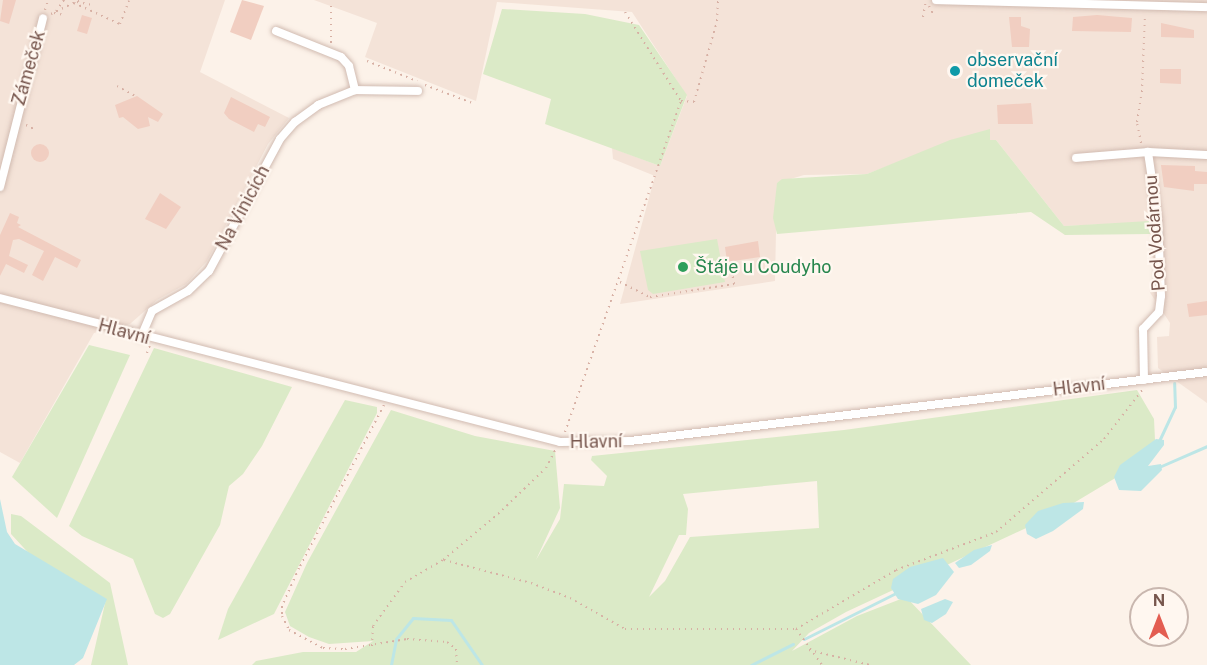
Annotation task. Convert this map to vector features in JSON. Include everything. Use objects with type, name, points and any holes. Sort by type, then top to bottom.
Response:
[{"type":"street","points":[[936,0],[1207,7]]},
{"type":"street","name":"Zámeček","points":[[0,188],[43,18]]},
{"type":"street","points":[[276,31],[331,53],[349,66],[355,90]]},
{"type":"street","name":"Na Vinicích","points":[[141,337],[152,311],[188,291],[209,271],[280,139],[318,105],[355,90],[418,91]]},
{"type":"street","name":"Pod Vodárnou","points":[[1076,158],[1146,153],[1207,155]]},
{"type":"street","name":"Pod Vodárnou","points":[[1144,380],[1143,329],[1159,312],[1161,296],[1158,220],[1146,153]]},
{"type":"street","name":"Hlavní","points":[[0,297],[141,337],[560,442],[630,441],[1207,372]]},
{"type":"path","points":[[54,13],[64,0]]},
{"type":"path","points":[[681,101],[694,102],[717,21],[718,0]]},
{"type":"path","points":[[924,17],[926,0]]},
{"type":"path","points":[[77,2],[121,25],[129,1]]},
{"type":"path","points":[[54,13],[77,2],[93,5]]},
{"type":"path","points":[[331,6],[331,53]]},
{"type":"path","points":[[1146,6],[1142,92],[1137,122],[1146,153]]},
{"type":"path","points":[[625,12],[681,101]]},
{"type":"path","points":[[54,13],[64,15]]},
{"type":"path","points":[[117,86],[135,96]]},
{"type":"path","points":[[372,646],[373,626],[405,582],[443,560],[538,476],[560,442],[620,282],[681,101]]},
{"type":"path","points":[[620,282],[650,297],[734,284],[731,267]]},
{"type":"path","points":[[443,560],[531,583],[570,598],[625,629],[796,629],[896,570],[996,532],[1104,439],[1145,386],[1144,380]]},
{"type":"path","points":[[387,400],[282,606],[289,630],[306,641],[334,648],[372,646],[403,640],[452,643],[458,665]]},
{"type":"path","points":[[796,629],[809,651],[822,665]]},
{"type":"path","points":[[809,651],[870,665]]},
{"type":"shaded area","points":[[0,0],[225,0],[200,72],[289,118],[268,144],[207,261],[186,284],[157,300],[130,324],[94,333],[20,463],[0,452]]},
{"type":"shaded area","points":[[314,0],[1207,0],[1207,403],[1158,368],[1157,337],[1169,336],[1170,323],[1149,291],[1155,273],[1149,222],[1064,226],[996,140],[919,154],[867,174],[804,175],[777,183],[775,281],[620,304],[655,176],[613,159],[612,148],[660,166],[687,96],[632,12],[497,2],[476,101],[365,57],[377,23]]},
{"type":"green space","points":[[502,9],[585,14],[639,25],[687,95],[660,166],[545,124],[551,99],[483,74]]},
{"type":"green space","points":[[990,129],[990,140],[996,140],[1064,226],[1149,221],[1150,234],[1065,235],[1031,212],[777,234],[773,218],[777,183],[782,179],[867,174],[950,140]]},
{"type":"green space","name":"Štáje u Coudyho","points":[[717,239],[725,282],[653,294],[648,290],[640,251]]},
{"type":"green space","points":[[89,345],[130,355],[57,518],[12,477]]},
{"type":"green space","points":[[154,348],[292,387],[262,446],[243,474],[229,486],[220,525],[170,614],[163,618],[155,614],[133,559],[82,536],[69,526]]},
{"type":"green space","points":[[1137,390],[1154,419],[1155,440],[1137,465],[1052,516],[846,612],[809,633],[792,651],[857,616],[906,597],[971,665],[252,665],[256,661],[303,652],[356,652],[373,641],[329,644],[309,637],[290,626],[285,612],[307,563],[391,410],[475,436],[555,451],[560,508],[536,560],[560,519],[564,484],[604,486],[607,476],[591,460],[592,456],[844,430]],"holes":[[[817,481],[819,528],[690,537],[665,581],[649,597],[679,535],[686,535],[688,509],[683,494]]]},
{"type":"green space","points":[[345,400],[377,407],[377,413],[274,614],[218,640],[228,609]]},
{"type":"green space","points":[[11,514],[21,516],[110,583],[128,665],[91,665],[106,599],[35,560],[11,534]]},
{"type":"water","points":[[1156,439],[1164,440],[1164,445],[1148,466],[1161,464],[1162,470],[1141,491],[1119,490],[1114,477],[1120,465]]},
{"type":"water","points":[[0,499],[7,532],[15,544],[107,599],[83,658],[74,665],[0,665]]},
{"type":"water","points":[[1084,502],[1083,509],[1053,531],[1036,539],[1027,534],[1025,525],[1038,511],[1063,503]]},
{"type":"water","points":[[992,545],[990,551],[971,565],[959,568],[955,563],[974,550]]},
{"type":"water","points":[[943,558],[954,572],[936,595],[918,604],[898,599],[891,588],[893,579],[910,567]]},
{"type":"water","points":[[945,599],[953,602],[946,614],[932,623],[924,620],[921,609]]},
{"type":"building","points":[[3,0],[16,0],[9,24],[0,21]]},
{"type":"building","points":[[242,0],[264,6],[251,40],[230,32]]},
{"type":"building","points":[[82,15],[92,18],[87,34],[77,31]]},
{"type":"building","points":[[1097,15],[1132,18],[1131,32],[1072,31],[1073,17]]},
{"type":"building","points":[[1009,17],[1021,17],[1021,26],[1030,29],[1029,47],[1012,47]]},
{"type":"building","points":[[1161,23],[1194,30],[1194,38],[1161,37]]},
{"type":"building","points":[[1160,69],[1181,69],[1181,84],[1160,83]]},
{"type":"building","points":[[137,96],[163,114],[158,122],[148,117],[150,126],[138,129],[123,117],[119,118],[115,105]]},
{"type":"building","points":[[231,97],[270,117],[265,127],[258,124],[254,132],[229,119],[224,113]]},
{"type":"building","points":[[1031,103],[1033,124],[998,124],[997,105]]},
{"type":"building","points":[[40,144],[46,147],[49,153],[46,159],[40,162],[34,159],[31,153],[34,147]]},
{"type":"building","points":[[1161,165],[1195,166],[1195,171],[1207,172],[1207,184],[1194,184],[1194,191],[1164,187]]},
{"type":"building","points":[[160,193],[181,207],[166,229],[145,219]]},
{"type":"building","points":[[10,213],[19,217],[17,223],[21,225],[18,227],[81,260],[77,268],[55,257],[43,281],[32,275],[44,251],[19,239],[13,240],[9,256],[28,265],[24,273],[6,264],[0,276],[0,235]]},
{"type":"building","points":[[758,241],[760,257],[727,262],[725,247]]},
{"type":"building","points":[[1207,301],[1207,315],[1189,317],[1187,304]]},
{"type":"waterway","points":[[1159,441],[1175,407],[1174,383]]},
{"type":"waterway","points":[[1159,467],[1207,446]]},
{"type":"waterway","points":[[804,639],[898,592]]},
{"type":"waterway","points":[[391,665],[396,639],[413,618],[451,620],[482,665]]},
{"type":"waterway","points":[[751,665],[793,644]]},
{"type":"place","name":"observační domeček","points":[[955,71]]},
{"type":"place","name":"Štáje u Coudyho","points":[[683,267]]}]
